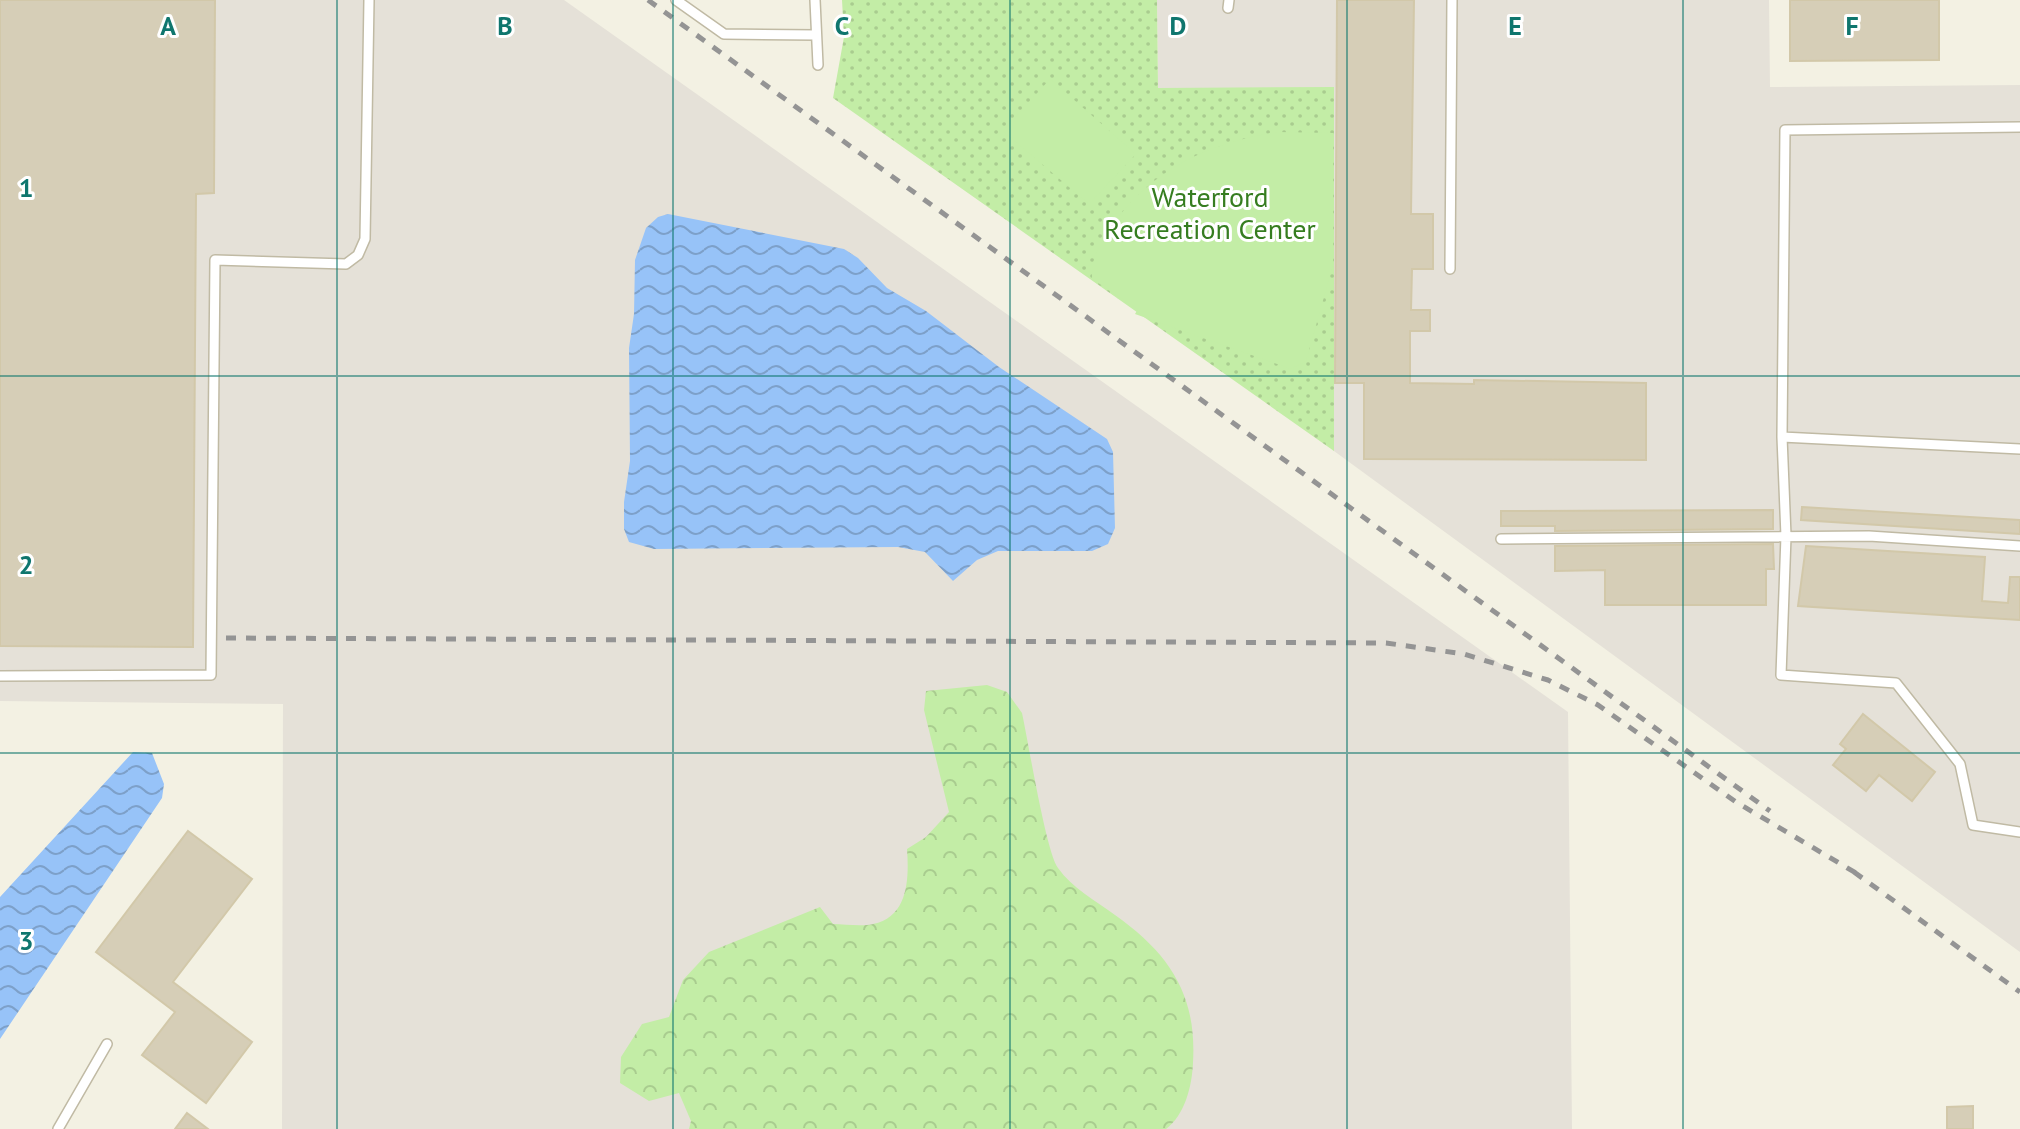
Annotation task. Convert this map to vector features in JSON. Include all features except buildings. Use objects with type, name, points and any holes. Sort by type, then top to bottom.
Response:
[{"type":"lane","points":[[0,676],[211,675],[215,260],[346,264],[358,255],[365,239],[369,0]]},
{"type":"lane","points":[[676,0],[724,34],[816,35]]},
{"type":"lane","points":[[815,0],[818,65]]},
{"type":"lane","points":[[1450,269],[1452,0]]},
{"type":"lane","points":[[2020,127],[1785,130],[1782,437],[1786,536],[1781,675],[1896,683],[1960,764],[1973,825],[2020,832]]},
{"type":"lane","points":[[1782,437],[2020,449]]},
{"type":"lane","points":[[1501,539],[1869,536],[2020,546]]},
{"type":"lane","points":[[58,1129],[107,1044]]},
{"type":"shaded area","points":[[0,0],[564,0],[1568,712],[1572,1129],[282,1129],[283,704],[0,701]]},
{"type":"shaded area","points":[[1157,0],[1769,0],[1770,87],[2020,85],[2020,952],[1334,451],[1334,88],[1158,88]]},
{"type":"green space","name":"Waterford Recreation Center","points":[[842,0],[1157,0],[1158,88],[1334,87],[1334,451],[833,98],[844,37]]},
{"type":"green space","points":[[1050,79],[1136,154],[1089,204],[1003,131]]},
{"type":"green space","points":[[1277,132],[1333,133],[1333,265],[1306,361],[1291,369],[1135,314],[1138,309],[1092,279],[1093,263],[1101,243],[1114,223],[1147,187],[1186,161],[1208,151]]},
{"type":"green space","points":[[987,685],[1007,692],[1022,713],[1043,819],[1058,868],[1077,888],[1151,945],[1165,961],[1185,997],[1193,1039],[1192,1072],[1186,1099],[1173,1123],[1166,1129],[689,1129],[691,1121],[679,1093],[649,1101],[620,1083],[621,1057],[642,1024],[669,1017],[683,980],[709,952],[820,907],[833,924],[868,925],[885,920],[894,913],[907,883],[907,849],[926,837],[949,812],[924,710],[926,691]]},
{"type":"water","points":[[668,214],[844,249],[858,258],[887,288],[926,311],[999,367],[1107,439],[1113,452],[1115,528],[1108,544],[1092,551],[998,551],[977,560],[953,581],[925,552],[898,547],[654,549],[629,542],[624,529],[624,502],[630,461],[629,348],[634,314],[635,260],[646,228],[658,217]]},
{"type":"water","points":[[133,752],[152,753],[164,784],[162,798],[0,1039],[0,897]]},
{"type":"railway","points":[[648,0],[1770,811]]},
{"type":"railway","points":[[226,638],[1386,643],[1464,654],[1548,680],[1598,705],[1736,802],[1861,876]]},
{"type":"railway","points":[[1854,872],[2020,992]]}]
